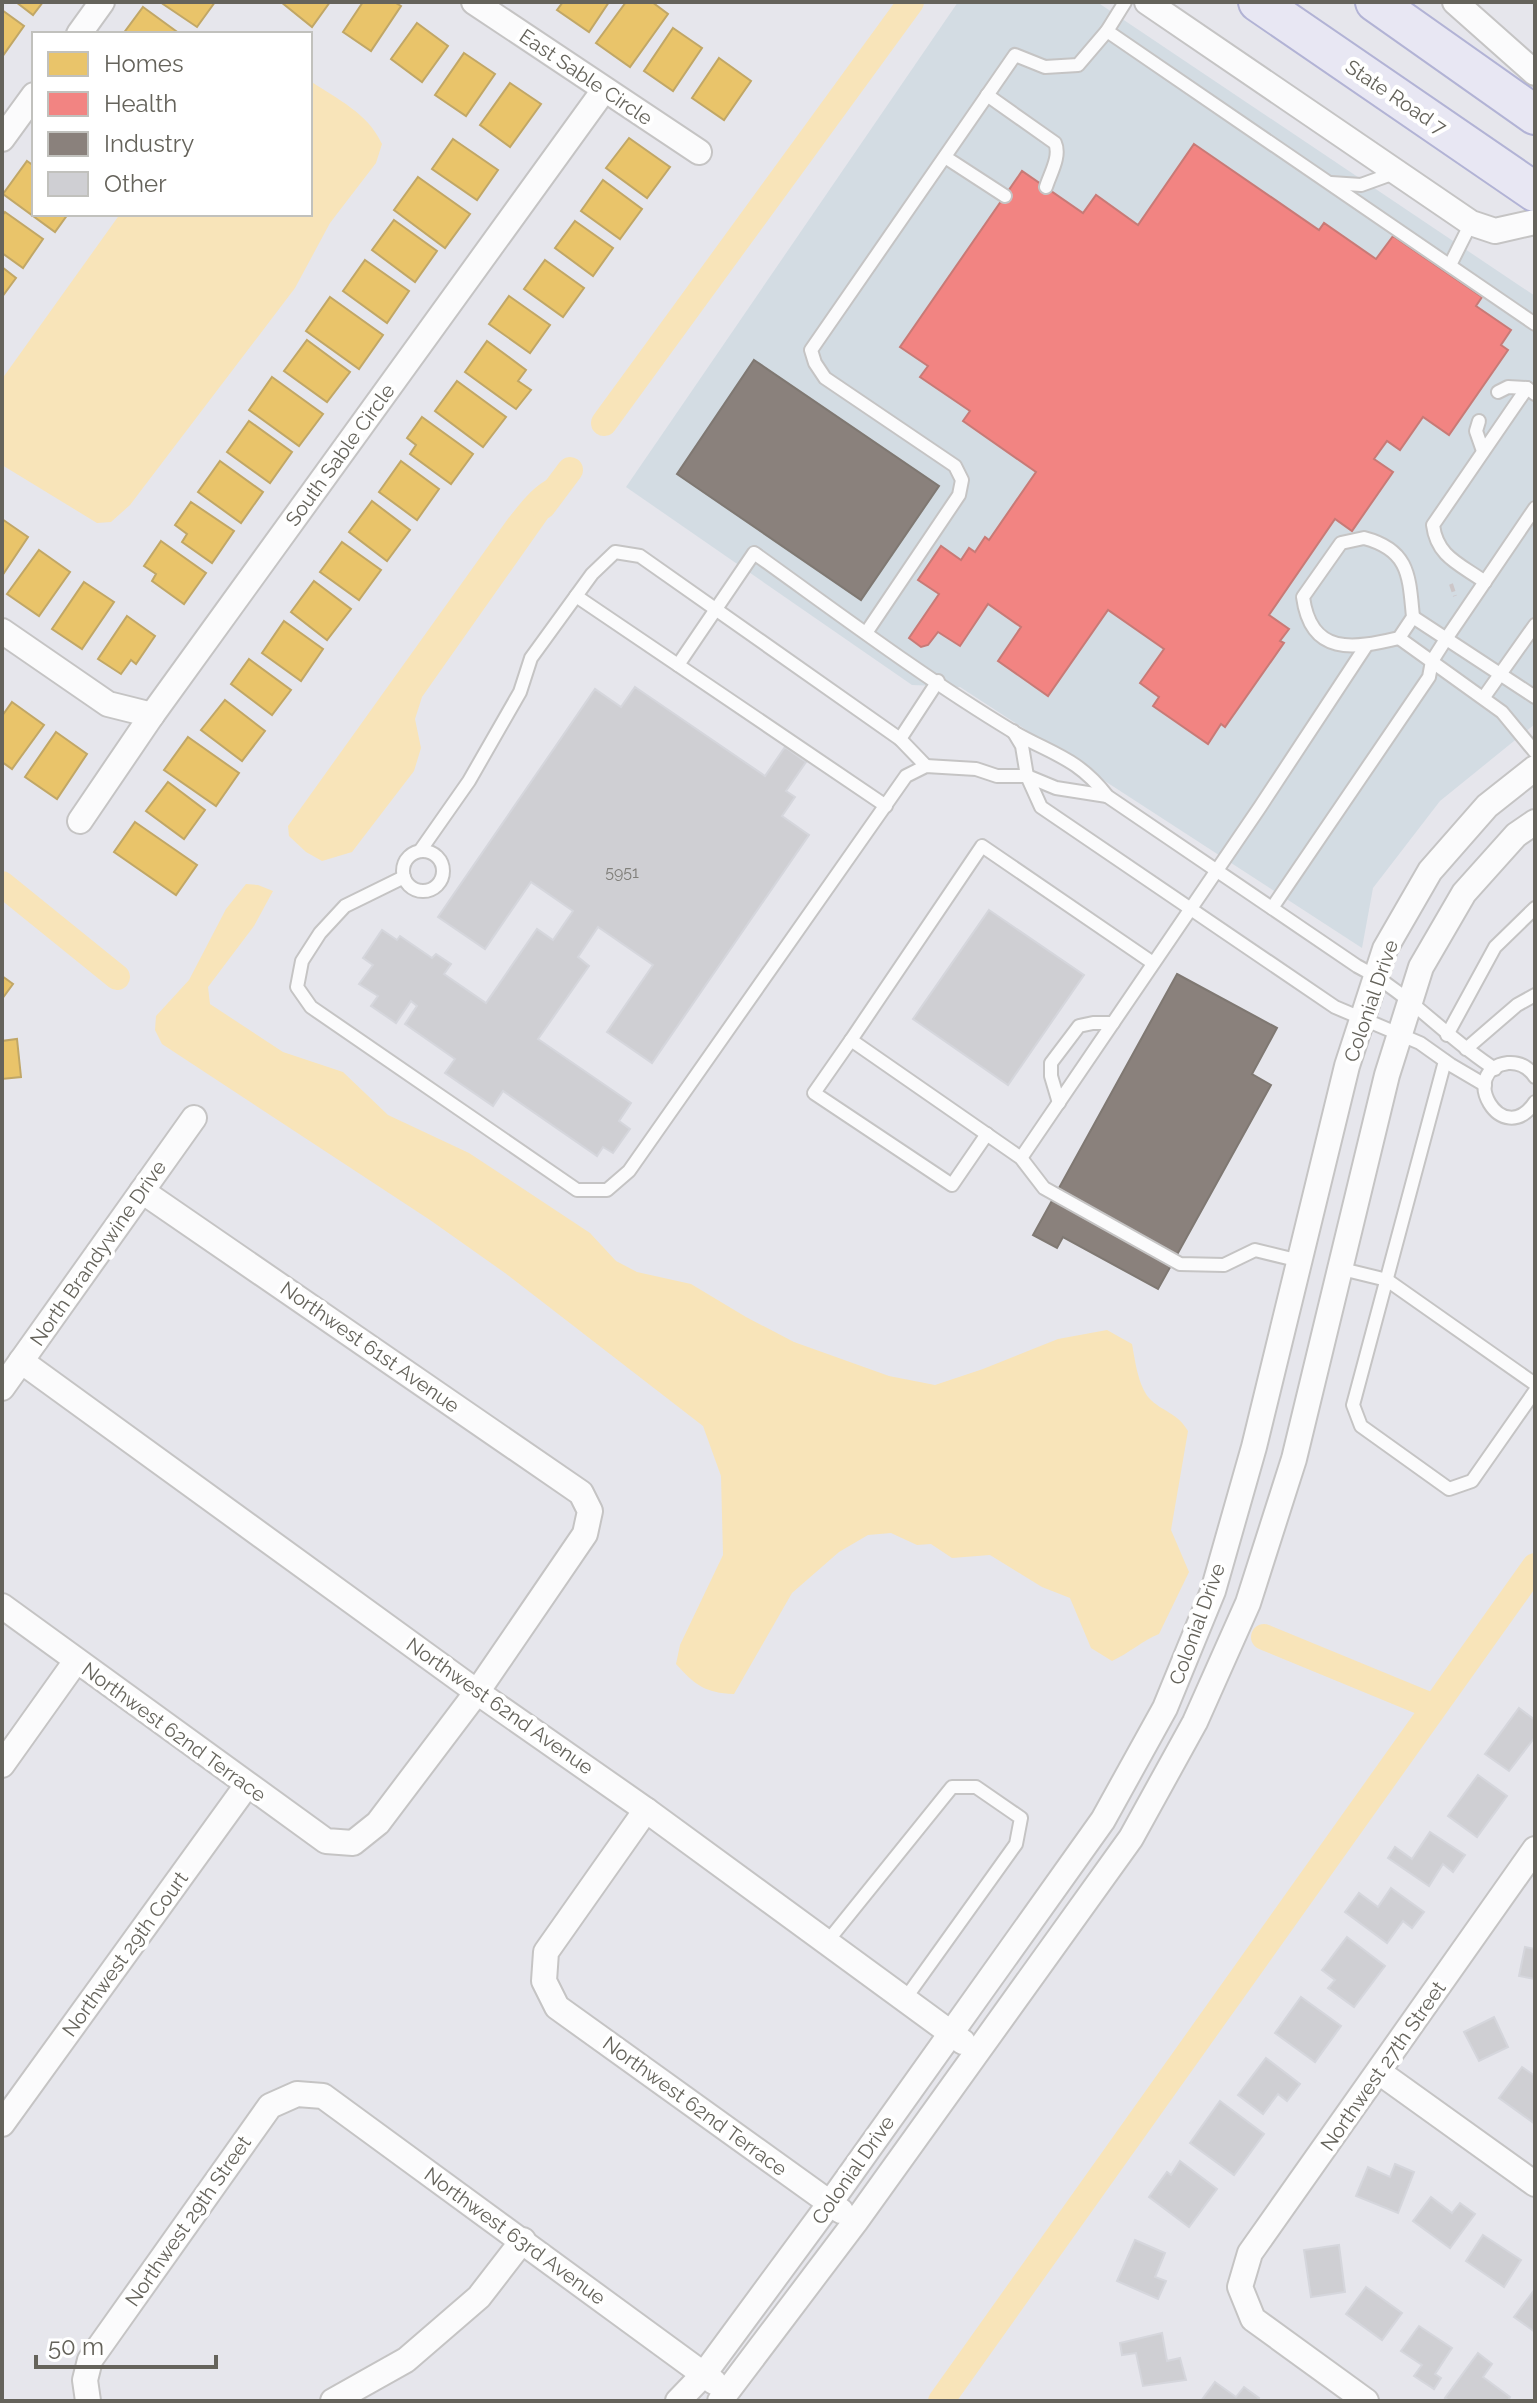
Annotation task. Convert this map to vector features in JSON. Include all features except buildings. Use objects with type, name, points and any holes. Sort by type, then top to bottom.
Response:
[{"type":"main road","name":"State Road 7","points":[[1258,2],[1535,192]]},
{"type":"main road","points":[[1375,2],[1535,115]]},
{"type":"street","points":[[80,32],[102,2]]},
{"type":"street","name":"East Sable Circle","points":[[474,2],[699,152]]},
{"type":"street","points":[[1147,2],[1471,223],[1495,231],[1535,222]]},
{"type":"street","points":[[1455,2],[1535,73]]},
{"type":"street","name":"South Sable Circle","points":[[80,821],[152,715],[604,90]]},
{"type":"street","points":[[2,139],[32,98]]},
{"type":"street","points":[[2,631],[108,704],[152,715]]},
{"type":"street","name":"Colonial Drive","points":[[678,2401],[704,2374],[830,2203],[1103,1820],[1165,1708],[1213,1591],[1254,1447],[1347,1066],[1385,949],[1430,871],[1487,806],[1535,768]]},
{"type":"street","name":"Colonial Drive","points":[[724,2397],[856,2221],[1131,1838],[1195,1722],[1248,1603],[1294,1459],[1400,1033],[1421,967],[1464,893],[1516,835],[1535,822]]},
{"type":"street","name":"North Brandywine Drive","points":[[2,1388],[194,1118]]},
{"type":"street","name":"Northwest 61st Avenue","points":[[142,1191],[581,1493],[590,1511],[585,1534],[477,1692]]},
{"type":"street","points":[[1300,1261],[1342,1269]]},
{"type":"street","name":"Northwest 62nd Avenue","points":[[21,1361],[477,1692],[646,1810],[977,2054]]},
{"type":"street","points":[[1254,1447],[1294,1459]]},
{"type":"street","points":[[1213,1591],[1248,1603]]},
{"type":"street","name":"Northwest 62nd Terrace","points":[[2,1606],[326,1841],[353,1843],[378,1823],[477,1692]]},
{"type":"street","points":[[2,1765],[76,1661]]},
{"type":"street","name":"Northwest 29th Court","points":[[2,2124],[247,1785]]},
{"type":"street","name":"Northwest 62nd Terrace","points":[[646,1810],[546,1952],[544,1981],[557,2007],[856,2221]]},
{"type":"street","name":"Northwest 27th Street","points":[[1366,2401],[1253,2319],[1240,2287],[1250,2253],[1535,1849]]},
{"type":"street","points":[[1379,2072],[1535,2184]]},
{"type":"street","name":"Northwest 63rd Avenue","points":[[297,2094],[323,2096],[704,2374],[724,2397]]},
{"type":"street","name":"Northwest 29th Street","points":[[88,2401],[85,2380],[90,2360],[270,2106],[297,2094]]},
{"type":"street","points":[[333,2401],[406,2360],[479,2297],[523,2240]]},
{"type":"lane","points":[[866,633],[959,495],[962,480],[955,466],[825,378],[811,350],[1015,55],[1045,67],[1078,65],[1107,31],[1125,2]]},
{"type":"lane","points":[[1107,31],[1535,324]]},
{"type":"lane","points":[[987,95],[1055,143],[1057,156],[1046,187]]},
{"type":"lane","points":[[945,157],[1005,196]]},
{"type":"lane","points":[[1328,182],[1361,185],[1397,172]]},
{"type":"lane","points":[[1450,265],[1471,223]]},
{"type":"lane","points":[[1485,582],[1441,552],[1435,541],[1433,525],[1483,451],[1531,391],[1508,387],[1498,392]]},
{"type":"lane","points":[[1479,421],[1476,431],[1483,451]]},
{"type":"lane","points":[[1272,908],[1429,677],[1432,661],[1535,508]]},
{"type":"lane","points":[[1364,538],[1380,542],[1408,572],[1413,617],[1399,638],[1366,646],[1341,646],[1318,636],[1306,619],[1303,597],[1341,543],[1364,538]]},
{"type":"lane","points":[[404,877],[406,860],[420,851],[469,781],[520,692],[531,658],[592,574],[615,552],[640,556],[900,739],[926,766]]},
{"type":"lane","points":[[678,665],[754,553],[866,633],[1013,731],[1092,776],[1107,796],[1376,976],[1447,1035],[1495,1069]]},
{"type":"lane","points":[[576,596],[886,806]]},
{"type":"lane","points":[[1413,617],[1535,697]]},
{"type":"lane","points":[[1484,697],[1535,625]]},
{"type":"lane","points":[[1399,638],[1484,697],[1519,729],[1535,752]]},
{"type":"lane","points":[[1021,1158],[1366,646]]},
{"type":"lane","points":[[900,739],[938,681]]},
{"type":"lane","points":[[1013,731],[1022,746],[1027,776],[1041,807],[1335,1007],[1420,1043],[1485,1085]]},
{"type":"lane","points":[[404,877],[345,906],[320,933],[302,961],[297,987],[311,1007],[577,1190],[607,1190],[629,1171],[906,776],[926,766],[976,769],[997,776],[1027,776],[1056,788],[1107,796]]},
{"type":"lane","points":[[987,1134],[952,1185],[814,1093],[982,846],[1153,963]]},
{"type":"lane","points":[[404,877],[417,890],[429,891],[439,884],[444,873],[441,861],[432,852],[420,851]]},
{"type":"lane","points":[[1447,1035],[1495,947],[1535,908]]},
{"type":"lane","points":[[1466,1049],[1517,1005],[1535,995]]},
{"type":"lane","points":[[1059,1103],[1051,1076],[1051,1063],[1079,1026],[1113,1023]]},
{"type":"lane","points":[[851,1040],[1021,1158],[1044,1188],[1180,1264],[1224,1265],[1255,1250],[1300,1261]]},
{"type":"lane","points":[[1445,1061],[1353,1405],[1361,1426],[1449,1489],[1472,1481],[1535,1391]]},
{"type":"lane","points":[[1535,1077],[1528,1068],[1511,1063],[1495,1069],[1485,1085],[1487,1102],[1500,1114],[1517,1117],[1535,1102]]},
{"type":"lane","points":[[1342,1269],[1387,1280],[1535,1384]]},
{"type":"lane","points":[[827,1942],[952,1787],[976,1787],[1021,1818],[1016,1844],[905,1999]]},
{"type":"shaded area","points":[[958,2],[1097,2],[1535,296],[1535,724],[1440,801],[1373,888],[1362,948],[960,687],[912,685],[626,487]]},
{"type":"shaded area","points":[[312,82],[360,115],[376,133],[382,144],[376,163],[330,223],[295,288],[130,505],[111,522],[97,523],[2,465],[2,379],[119,216],[312,216]]},
{"type":"shaded area","points":[[563,473],[569,484],[565,494],[422,697],[415,719],[421,748],[414,771],[352,852],[322,861],[306,852],[289,836],[288,826],[507,520],[538,486]]},
{"type":"shaded area","points":[[246,884],[273,891],[254,926],[208,987],[210,1004],[283,1052],[343,1072],[388,1115],[469,1153],[590,1233],[616,1261],[637,1272],[691,1284],[794,1342],[889,1376],[935,1385],[1058,1339],[1107,1330],[1132,1344],[1145,1393],[1188,1431],[1171,1530],[1189,1572],[1159,1634],[1112,1661],[1091,1648],[1070,1598],[1042,1587],[990,1555],[952,1558],[931,1544],[917,1545],[891,1533],[868,1535],[839,1552],[792,1593],[734,1694],[708,1690],[695,1682],[676,1664],[680,1645],[723,1555],[721,1476],[703,1426],[505,1273],[430,1220],[162,1044],[155,1030],[156,1016],[189,980],[226,909]]},
{"type":"waterway","points":[[604,423],[911,2]]},
{"type":"waterway","points":[[543,506],[570,470]]},
{"type":"waterway","points":[[2,884],[117,977]]},
{"type":"waterway","points":[[941,2401],[1535,1566]]},
{"type":"waterway","points":[[1264,1637],[1434,1707]]}]
